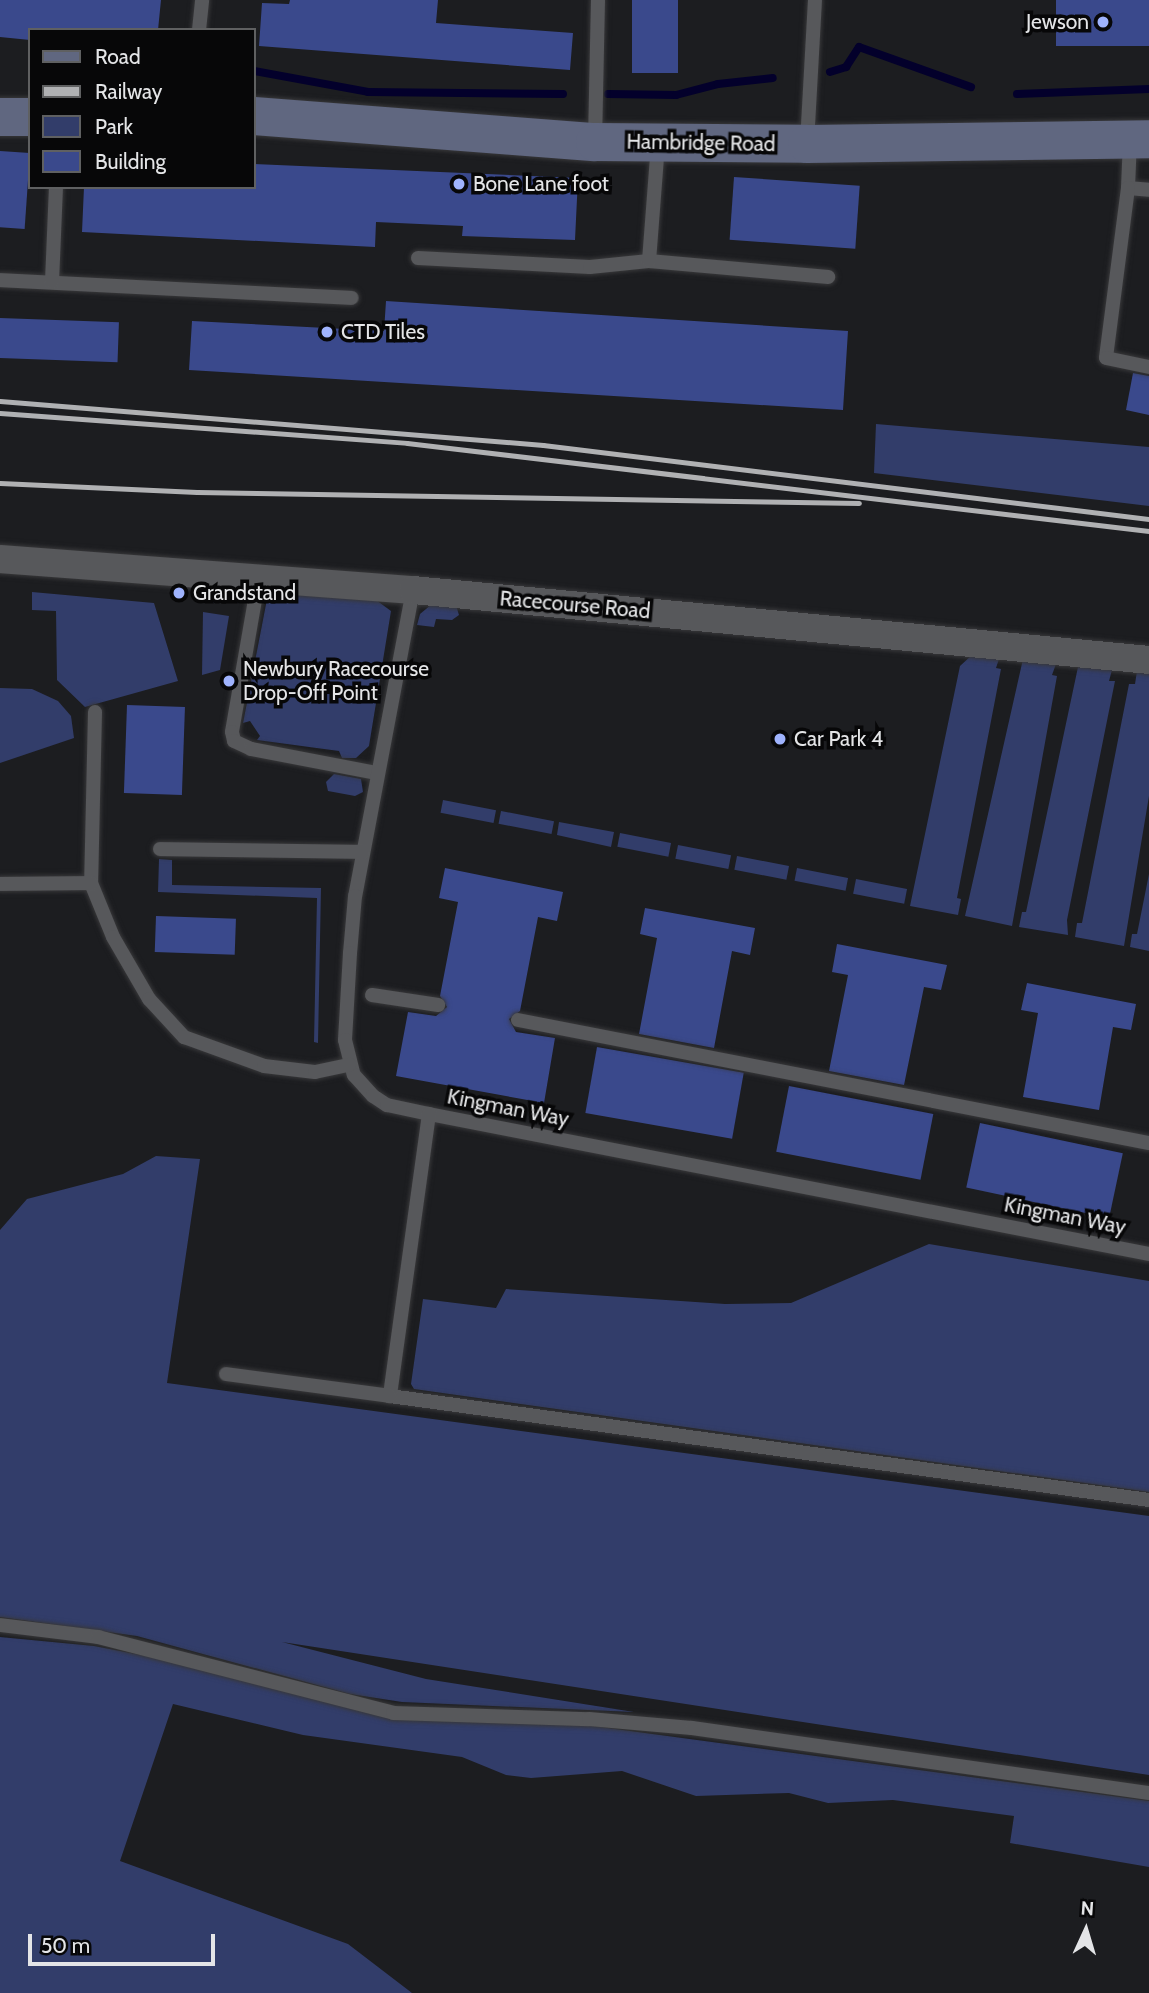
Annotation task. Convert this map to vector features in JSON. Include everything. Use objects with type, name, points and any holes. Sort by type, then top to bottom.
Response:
[{"type":"main road","name":"Hambridge Road","points":[[256,116],[595,142],[658,144],[1140,139]]},
{"type":"main road","points":[[0,117],[28,117]]},
{"type":"street","name":"Racecourse Road","points":[[0,559],[412,590],[1149,660]]},
{"type":"lane","points":[[200,28],[202,0]]},
{"type":"lane","points":[[595,142],[598,0]]},
{"type":"lane","points":[[807,144],[815,0]]},
{"type":"lane","points":[[1140,139],[1128,188],[1106,358],[1149,367]]},
{"type":"lane","points":[[649,261],[658,144]]},
{"type":"lane","points":[[1128,188],[1149,190]]},
{"type":"lane","points":[[52,282],[56,189]]},
{"type":"lane","points":[[418,258],[590,267],[649,261],[828,276]]},
{"type":"lane","points":[[0,280],[352,298]]},
{"type":"lane","points":[[259,578],[232,732],[234,741],[251,749],[377,773]]},
{"type":"lane","points":[[95,712],[91,883],[113,937],[149,999],[184,1037],[264,1066],[315,1072],[349,1065],[345,1040],[352,998],[363,852],[412,590]]},
{"type":"lane","points":[[160,849],[363,852]]},
{"type":"lane","points":[[0,884],[91,883]]},
{"type":"lane","points":[[372,995],[438,1005]]},
{"type":"lane","points":[[518,1020],[1149,1143]]},
{"type":"lane","name":"Kingman Way","points":[[349,1065],[362,1086],[387,1105],[1149,1254]]},
{"type":"lane","points":[[390,1396],[429,1114]]},
{"type":"lane","points":[[226,1374],[1149,1500]]},
{"type":"lane","points":[[0,1625],[98,1637],[393,1713],[589,1719],[692,1728],[1149,1793]]},
{"type":"green space","points":[[876,424],[1149,447],[1149,506],[874,473]]},
{"type":"green space","points":[[204,586],[238,589],[248,603],[203,603]]},
{"type":"green space","points":[[273,591],[376,600],[391,611],[369,746],[356,758],[342,758],[339,751],[257,740],[260,736],[250,721],[243,723],[268,594]]},
{"type":"green space","points":[[32,592],[154,603],[178,681],[85,707],[57,680],[56,611],[32,610]]},
{"type":"green space","points":[[432,604],[456,605],[459,615],[452,620],[436,619],[434,627],[417,625],[420,614]]},
{"type":"green space","points":[[203,612],[229,616],[220,670],[202,675]]},
{"type":"green space","points":[[973,654],[1000,656],[996,668],[1001,669],[957,898],[961,899],[958,915],[910,906],[960,666]]},
{"type":"green space","points":[[1023,659],[1056,664],[1052,675],[1057,676],[1012,926],[965,916]]},
{"type":"green space","points":[[1078,667],[1112,670],[1109,681],[1115,681],[1067,920],[1068,935],[1019,927],[1022,912],[1026,912]]},
{"type":"green space","points":[[1137,671],[1149,671],[1149,796],[1124,946],[1075,937],[1077,923],[1082,923],[1129,684],[1135,684]]},
{"type":"green space","points":[[0,688],[32,689],[58,701],[71,716],[74,738],[0,763]]},
{"type":"green space","points":[[334,774],[361,779],[363,792],[355,796],[328,791],[326,782]]},
{"type":"green space","points":[[443,800],[496,810],[494,823],[441,813]]},
{"type":"green space","points":[[501,811],[554,821],[552,834],[499,824]]},
{"type":"green space","points":[[559,822],[614,832],[611,847],[557,835]]},
{"type":"green space","points":[[620,833],[671,843],[668,857],[617,847]]},
{"type":"green space","points":[[678,845],[731,855],[728,869],[675,859]]},
{"type":"green space","points":[[737,856],[789,866],[786,880],[734,870]]},
{"type":"green space","points":[[159,859],[172,860],[172,885],[321,888],[318,1043],[314,1042],[317,898],[158,892]]},
{"type":"green space","points":[[797,868],[848,878],[846,891],[795,881]]},
{"type":"green space","points":[[1149,874],[1149,951],[1130,947],[1132,934],[1137,934]]},
{"type":"green space","points":[[856,879],[907,889],[904,904],[853,894]]},
{"type":"green space","points":[[156,1156],[200,1159],[167,1383],[1149,1516],[1149,1775],[282,1642],[426,1679],[634,1712],[402,1702],[350,1694],[137,1636],[0,1617],[0,1230],[27,1199],[123,1174]]},
{"type":"green space","points":[[929,1244],[1149,1281],[1149,1492],[414,1389],[411,1384],[423,1299],[496,1308],[506,1289],[725,1304],[791,1303]]},
{"type":"green space","points":[[0,1637],[94,1646],[203,1667],[375,1714],[593,1726],[1149,1801],[1149,1867],[1010,1843],[1014,1816],[893,1800],[828,1803],[789,1793],[696,1796],[622,1771],[531,1778],[506,1775],[462,1757],[303,1735],[173,1704],[120,1861],[348,1944],[412,1993],[0,1993]]},
{"type":"building","points":[[0,0],[161,0],[158,28],[28,28],[28,40],[0,37]]},
{"type":"building","points":[[290,0],[438,0],[436,23],[573,33],[570,70],[259,46],[262,3],[289,4]]},
{"type":"building","points":[[632,0],[678,0],[678,73],[632,73]]},
{"type":"building","name":"Jewson","points":[[1056,0],[1149,0],[1149,46],[1056,46]]},
{"type":"building","points":[[0,151],[28,153],[25,229],[0,227]]},
{"type":"building","points":[[256,164],[578,178],[575,240],[462,236],[463,226],[376,222],[375,247],[82,232],[84,189],[256,189]]},
{"type":"building","points":[[734,177],[860,186],[855,249],[730,240]]},
{"type":"building","points":[[386,301],[848,331],[843,410],[189,370],[192,321],[384,331]]},
{"type":"building","points":[[0,318],[119,322],[118,362],[0,358]]},
{"type":"building","points":[[1133,373],[1149,376],[1149,415],[1126,410]]},
{"type":"building","points":[[127,705],[185,707],[182,795],[124,793]]},
{"type":"building","points":[[445,868],[563,892],[557,921],[538,917],[520,1011],[509,1019],[516,1032],[555,1038],[544,1103],[396,1076],[408,1012],[436,1016],[447,1007],[440,996],[458,902],[439,898]]},
{"type":"building","points":[[645,908],[755,928],[750,955],[732,951],[714,1048],[639,1034],[657,938],[640,934]]},
{"type":"building","points":[[156,916],[236,919],[235,955],[155,952]]},
{"type":"building","points":[[837,944],[947,965],[941,990],[924,987],[904,1085],[829,1071],[848,975],[832,972]]},
{"type":"building","points":[[1027,983],[1136,1004],[1131,1030],[1113,1027],[1099,1110],[1023,1097],[1038,1013],[1021,1010]]},
{"type":"building","points":[[597,1047],[744,1073],[732,1139],[585,1113]]},
{"type":"building","points":[[789,1086],[933,1114],[921,1180],[776,1152]]},
{"type":"building","points":[[980,1123],[1123,1153],[1109,1218],[966,1188]]},
{"type":"waterway","points":[[830,72],[846,67],[859,47],[971,87]]},
{"type":"waterway","points":[[256,71],[368,92],[563,94]]},
{"type":"waterway","points":[[608,94],[676,95],[718,84],[773,78]]},
{"type":"waterway","points":[[1017,94],[1149,89]]},
{"type":"railway","points":[[0,401],[543,445],[1149,519]]},
{"type":"railway","points":[[0,413],[407,443],[1149,531]]},
{"type":"railway","points":[[0,483],[197,492],[859,503]]},
{"type":"place","name":"Jewson","points":[[1103,22]]},
{"type":"place","name":"Bone Lane foot","points":[[459,184]]},
{"type":"place","name":"CTD Tiles","points":[[327,332]]},
{"type":"place","name":"Grandstand","points":[[179,593]]},
{"type":"place","name":"Newbury Racecourse Drop-Off Point","points":[[229,681]]},
{"type":"place","name":"Car Park 4","points":[[780,739]]}]
